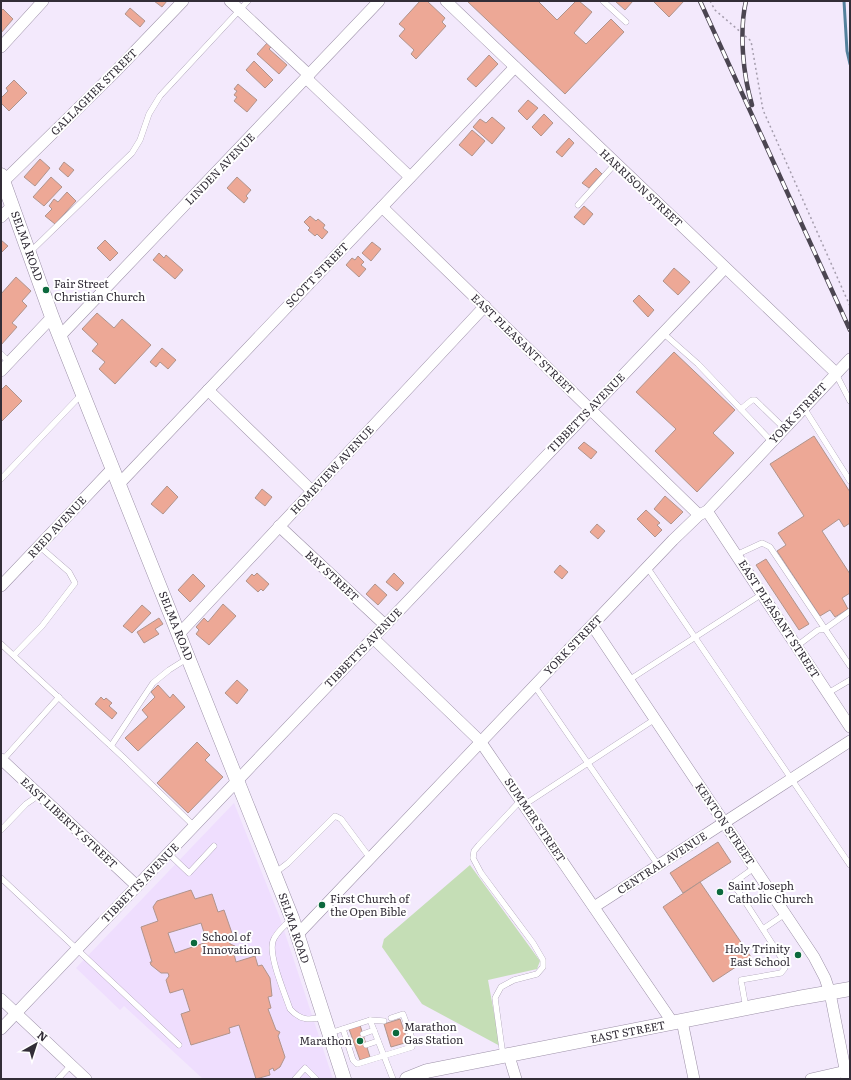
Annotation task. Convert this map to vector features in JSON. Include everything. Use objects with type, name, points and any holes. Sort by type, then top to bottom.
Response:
[{"type":"street","points":[[1,47],[43,1]]},
{"type":"street","name":"GALLAGHER STREET","points":[[2,178],[113,74],[183,1]]},
{"type":"street","points":[[230,1],[410,178]]},
{"type":"street","name":"LINDEN AVENUE","points":[[60,336],[379,1]]},
{"type":"street","name":"HARRISON STREET","points":[[446,1],[615,164],[836,373]]},
{"type":"street","name":"SCOTT STREET","points":[[119,484],[515,67]]},
{"type":"street","name":"SELMA ROAD","points":[[2,178],[52,317],[292,918],[344,1079]]},
{"type":"street","points":[[1,217],[12,206]]},
{"type":"street","name":"EAST PLEASANT STREET","points":[[382,207],[590,410],[703,513],[736,554],[850,727]]},
{"type":"street","name":"TIBBETTS AVENUE","points":[[1,1029],[726,268]]},
{"type":"street","name":"HOMEVIEW AVENUE","points":[[179,634],[485,306]]},
{"type":"street","points":[[1,371],[5,358],[52,317]]},
{"type":"street","name":"YORK STREET","points":[[298,934],[647,567],[703,513],[850,359]]},
{"type":"street","points":[[208,390],[312,491]]},
{"type":"street","name":"REED AVENUE","points":[[1,586],[112,468]]},
{"type":"street","name":"BAY STREET","points":[[279,526],[385,625]]},
{"type":"street","name":"KENTON STREET","points":[[592,625],[814,957],[825,978],[830,993],[847,1075]]},
{"type":"street","name":"SUMMER STREET","points":[[372,638],[480,741],[594,907],[678,1022],[694,1079]]},
{"type":"street","name":"CENTRAL AVENUE","points":[[594,907],[850,741]]},
{"type":"street","name":"EAST LIBERTY STREET","points":[[2,760],[137,886]]},
{"type":"street","name":"EAST STREET","points":[[407,1079],[506,1056],[746,1008],[850,990]]},
{"type":"street","points":[[1,999],[86,1079]]},
{"type":"street","points":[[506,1056],[516,1079]]},
{"type":"street","points":[[811,1079],[847,1075]]},
{"type":"lane","points":[[29,253],[132,153],[140,140],[149,114],[160,96],[248,1]]},
{"type":"lane","points":[[603,1],[626,22]]},
{"type":"lane","points":[[578,205],[615,164]]},
{"type":"lane","points":[[663,333],[698,364],[772,442]]},
{"type":"lane","points":[[836,373],[850,401]]},
{"type":"lane","points":[[1,479],[83,393]]},
{"type":"lane","points":[[741,409],[752,400],[755,400],[784,428]]},
{"type":"lane","points":[[804,407],[850,482]]},
{"type":"lane","points":[[736,554],[762,543],[770,547],[850,666]]},
{"type":"lane","points":[[14,655],[42,626],[74,583],[73,576],[39,546]]},
{"type":"lane","points":[[647,567],[850,865]]},
{"type":"lane","points":[[629,680],[762,594]]},
{"type":"lane","points":[[797,646],[818,630],[825,629],[850,611]]},
{"type":"lane","points":[[1,644],[111,746],[194,826]]},
{"type":"lane","points":[[111,746],[153,683],[169,670],[189,658]]},
{"type":"lane","points":[[828,693],[850,680]]},
{"type":"lane","points":[[534,685],[589,762],[658,865]]},
{"type":"lane","points":[[2,760],[59,697]]},
{"type":"lane","points":[[506,1056],[495,998],[501,987],[514,980],[537,974],[543,967],[543,960],[533,943],[481,873],[473,858],[474,851],[522,802],[589,762],[655,719]]},
{"type":"lane","points":[[1,830],[26,804],[39,795]]},
{"type":"lane","points":[[274,873],[288,863],[335,816],[342,819],[370,858]]},
{"type":"lane","points":[[168,853],[189,873],[214,846]]},
{"type":"lane","points":[[746,1008],[741,980],[781,973],[785,968],[784,962],[733,884],[754,868]]},
{"type":"lane","points":[[1,878],[78,948],[179,1045]]},
{"type":"lane","points":[[763,929],[785,914]]},
{"type":"lane","points":[[292,918],[277,933],[272,942],[272,953],[290,1009],[297,1016],[306,1020],[324,1016]]},
{"type":"lane","points":[[343,1029],[349,1038],[353,1050],[353,1060],[357,1064],[412,1047],[413,1042],[403,1014],[391,1018]]},
{"type":"lane","points":[[329,1033],[370,1020],[384,1021]]},
{"type":"lane","points":[[370,1020],[393,1079]]},
{"type":"lane","points":[[363,1034],[374,1030]]},
{"type":"lane","points":[[366,1045],[378,1041]]},
{"type":"lane","points":[[58,1079],[71,1065]]},
{"type":"lane","points":[[295,1079],[305,1068],[316,1079]]},
{"type":"path","points":[[710,1],[715,10],[751,41],[763,110],[850,306]]},
{"type":"shaded area","name":"School of Innovation","points":[[234,803],[280,918],[333,1079],[203,1079],[124,1006],[120,1010],[76,968]]},
{"type":"green space","points":[[470,865],[540,961],[537,969],[488,980],[500,1046],[422,1004],[382,947],[384,939]]},
{"type":"building","points":[[154,1],[167,1],[162,7]]},
{"type":"building","points":[[420,1],[427,1],[445,18],[442,22],[446,26],[416,59],[411,54],[414,50],[399,36],[405,29],[399,24]]},
{"type":"building","points":[[467,1],[538,1],[557,20],[576,1],[579,1],[592,12],[574,33],[586,44],[611,19],[624,32],[565,94]]},
{"type":"building","points":[[615,1],[633,1],[625,10]]},
{"type":"building","points":[[653,1],[684,1],[669,17]]},
{"type":"building","points":[[130,8],[145,21],[140,27],[125,14]]},
{"type":"building","points":[[3,9],[13,19],[1,33],[1,11]]},
{"type":"building","points":[[268,42],[272,46],[269,49],[287,65],[279,74],[257,54]]},
{"type":"building","points":[[489,55],[498,64],[476,87],[467,79]]},
{"type":"building","points":[[254,61],[273,80],[265,88],[246,70]]},
{"type":"building","points":[[14,80],[27,93],[9,111],[1,103],[1,98],[8,91],[6,88]]},
{"type":"building","points":[[238,84],[257,100],[247,112],[234,101],[237,97],[234,95],[237,91],[234,89]]},
{"type":"building","points":[[528,100],[538,108],[527,120],[518,111]]},
{"type":"building","points":[[544,114],[553,123],[541,136],[532,127]]},
{"type":"building","points":[[492,117],[505,128],[492,144],[473,127],[480,119],[486,123]]},
{"type":"building","points":[[472,130],[485,141],[472,156],[459,145]]},
{"type":"building","points":[[569,138],[574,143],[562,157],[556,152]]},
{"type":"building","points":[[40,159],[50,168],[35,186],[24,177]]},
{"type":"building","points":[[64,162],[74,170],[68,177],[59,169]]},
{"type":"building","points":[[596,168],[602,174],[589,188],[582,183]]},
{"type":"building","points":[[51,177],[62,187],[44,206],[33,197]]},
{"type":"building","points":[[237,177],[251,190],[246,196],[248,198],[244,203],[227,188]]},
{"type":"building","points":[[67,192],[76,201],[55,224],[45,216],[52,209],[49,206],[54,199],[58,202]]},
{"type":"building","points":[[584,206],[593,214],[584,225],[574,217]]},
{"type":"building","points":[[310,216],[316,221],[318,219],[325,225],[323,228],[328,232],[322,239],[317,234],[315,236],[308,230],[310,228],[304,222]]},
{"type":"building","points":[[1,240],[8,246],[1,253]]},
{"type":"building","points":[[105,240],[118,253],[110,261],[97,248]]},
{"type":"building","points":[[372,242],[381,249],[371,261],[362,253]]},
{"type":"building","points":[[159,253],[164,258],[166,255],[183,270],[175,279],[153,260]]},
{"type":"building","points":[[358,256],[364,262],[361,265],[366,269],[359,277],[346,265],[352,258],[355,260]]},
{"type":"building","points":[[674,268],[690,282],[678,295],[663,281]]},
{"type":"building","points":[[16,277],[31,291],[22,301],[27,306],[12,323],[17,327],[1,345],[1,294]]},
{"type":"building","points":[[639,295],[654,310],[648,317],[633,301]]},
{"type":"building","points":[[97,313],[114,328],[122,319],[151,345],[115,384],[99,369],[105,362],[92,351],[98,344],[82,329]]},
{"type":"building","points":[[162,348],[176,360],[168,369],[160,362],[156,367],[150,362]]},
{"type":"building","points":[[674,352],[735,410],[713,433],[734,453],[697,492],[655,451],[676,429],[636,392]]},
{"type":"building","points":[[6,385],[22,401],[1,422],[1,390]]},
{"type":"building","points":[[814,436],[850,492],[850,523],[844,527],[839,519],[822,531],[850,574],[850,593],[842,598],[848,609],[835,617],[830,610],[820,616],[777,551],[786,545],[778,533],[804,516],[770,464]]},
{"type":"building","points":[[584,442],[597,452],[591,459],[578,448]]},
{"type":"building","points":[[167,486],[178,497],[163,514],[151,504]]},
{"type":"building","points":[[262,489],[272,497],[265,506],[255,498]]},
{"type":"building","points":[[665,496],[683,512],[671,524],[654,509]]},
{"type":"building","points":[[646,510],[660,523],[657,525],[662,530],[655,537],[637,519]]},
{"type":"building","points":[[597,524],[605,531],[598,539],[590,532]]},
{"type":"building","points":[[766,559],[809,624],[799,630],[756,565]]},
{"type":"building","points":[[560,565],[568,572],[562,579],[554,572]]},
{"type":"building","points":[[257,573],[269,584],[263,591],[261,589],[258,592],[246,581],[252,574],[254,576]]},
{"type":"building","points":[[394,573],[404,583],[397,591],[386,582]]},
{"type":"building","points":[[193,574],[205,586],[190,602],[178,590]]},
{"type":"building","points":[[375,584],[387,595],[378,605],[366,594]]},
{"type":"building","points":[[223,604],[236,616],[209,645],[196,634],[199,630],[196,627],[204,618],[208,622]]},
{"type":"building","points":[[142,605],[151,613],[132,633],[123,626]]},
{"type":"building","points":[[159,618],[163,624],[155,629],[159,634],[144,643],[137,632]]},
{"type":"building","points":[[237,680],[248,690],[237,704],[225,693]]},
{"type":"building","points":[[158,685],[170,698],[173,694],[185,707],[138,751],[125,738],[148,717],[142,710],[155,697],[151,692]]},
{"type":"building","points":[[101,697],[104,700],[106,698],[112,703],[109,706],[117,713],[112,719],[95,704]]},
{"type":"building","points":[[197,742],[210,755],[205,760],[223,777],[188,813],[157,783]]},
{"type":"building","points":[[718,842],[731,862],[683,893],[670,873]]},
{"type":"building","points":[[700,882],[751,957],[713,982],[663,907]]},
{"type":"building","points":[[191,890],[195,899],[212,894],[218,912],[224,910],[233,936],[229,938],[230,944],[235,946],[233,950],[236,962],[255,956],[258,966],[262,965],[270,978],[272,996],[268,997],[271,1008],[268,1009],[276,1030],[280,1032],[278,1036],[285,1057],[280,1067],[274,1071],[273,1068],[269,1070],[270,1075],[256,1079],[239,1025],[229,1028],[230,1033],[191,1045],[181,1014],[190,1011],[183,989],[170,993],[166,980],[169,976],[168,973],[161,973],[151,965],[150,962],[152,962],[141,927],[158,921],[153,907],[157,901]],"holes":[[[201,923],[207,942],[175,953],[168,933]]]},
{"type":"building","points":[[400,1019],[408,1042],[391,1047],[384,1024]]},
{"type":"building","points":[[360,1025],[370,1057],[360,1060],[349,1029]]},
{"type":"waterway","points":[[844,1],[847,51],[850,64]]},
{"type":"railway","points":[[700,1],[850,330]]},
{"type":"railway","points":[[746,1],[742,39],[744,67],[752,105]]},
{"type":"place","name":"Fair Street Christian Church","points":[[46,290]]},
{"type":"place","name":"Saint Joseph Catholic Church","points":[[720,892]]},
{"type":"place","name":"First Church of the Open Bible","points":[[322,905]]},
{"type":"place","name":"School of Innovation","points":[[194,943]]},
{"type":"place","name":"Holy Trinity East School","points":[[798,955]]},
{"type":"place","name":"Marathon Gas Station","points":[[396,1033]]},
{"type":"place","name":"Marathon","points":[[360,1041]]}]
